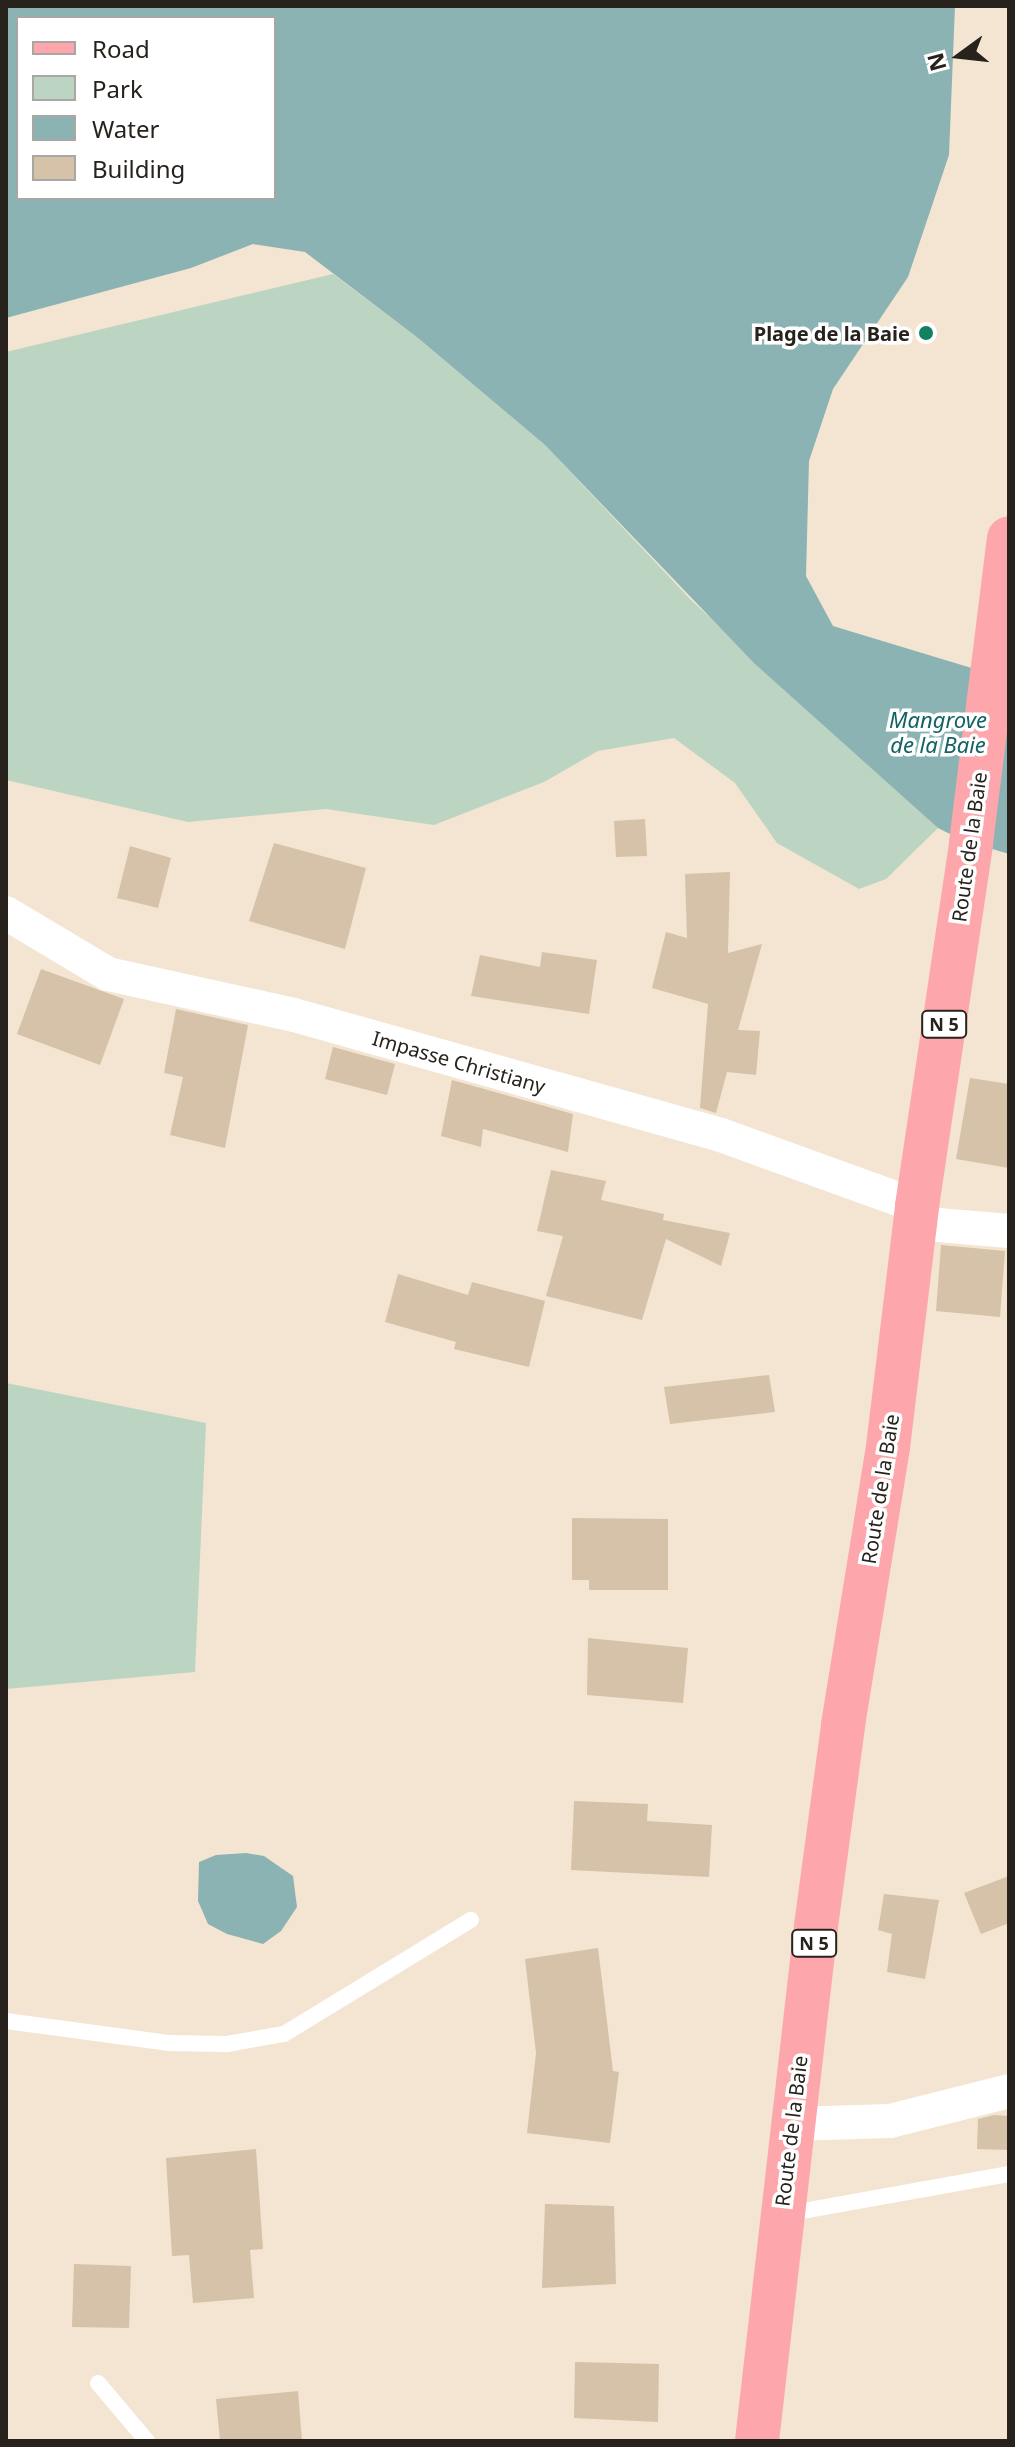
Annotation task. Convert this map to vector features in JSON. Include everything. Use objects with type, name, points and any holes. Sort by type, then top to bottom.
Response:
[{"type":"main road","name":"Route de la Baie","points":[[757,2441],[791,2124],[843,1725],[888,1447],[916,1214],[971,843],[1009,538]]},
{"type":"street","name":"Impasse Christiany","points":[[6,913],[108,974],[294,1015],[721,1135],[916,1214],[1009,1231]]},
{"type":"street","points":[[791,2124],[890,2121],[1009,2091]]},
{"type":"lane","points":[[6,2021],[168,2043],[227,2044],[284,2034],[471,1920]]},
{"type":"lane","points":[[781,2215],[1009,2174]]},
{"type":"lane","points":[[98,2383],[147,2441]]},
{"type":"green space","points":[[333,274],[418,338],[545,445],[691,600],[938,828],[886,879],[859,889],[777,843],[735,783],[674,738],[598,751],[544,782],[434,825],[326,809],[188,822],[6,780],[6,352]]},
{"type":"green space","points":[[6,1383],[206,1423],[195,1672],[6,1689]]},
{"type":"water","name":"Mangrove de la Baie","points":[[6,6],[955,6],[949,155],[908,277],[833,389],[809,461],[806,576],[833,626],[988,673],[1009,684],[1009,854],[962,840],[938,828],[754,663],[545,445],[418,338],[305,252],[253,244],[191,268],[6,318]]},
{"type":"water","points":[[246,1853],[264,1856],[293,1876],[297,1907],[281,1931],[263,1944],[227,1934],[208,1924],[198,1901],[199,1862],[216,1855]]},
{"type":"building","points":[[645,819],[647,856],[616,857],[614,821]]},
{"type":"building","points":[[274,843],[366,868],[345,949],[249,921]]},
{"type":"building","points":[[130,846],[171,858],[158,908],[117,898]]},
{"type":"building","points":[[730,872],[728,953],[762,944],[738,1030],[760,1031],[756,1075],[727,1072],[716,1113],[700,1108],[708,1004],[652,988],[666,932],[687,938],[685,874]]},
{"type":"building","points":[[542,952],[597,960],[589,1014],[471,996],[480,955],[540,967]]},
{"type":"building","points":[[41,969],[124,999],[100,1065],[17,1034]]},
{"type":"building","points":[[176,1009],[248,1025],[225,1148],[170,1135],[183,1077],[164,1073]]},
{"type":"building","points":[[333,1047],[395,1064],[387,1095],[325,1079]]},
{"type":"building","points":[[970,1078],[1009,1084],[1009,1168],[956,1159]]},
{"type":"building","points":[[452,1080],[573,1114],[568,1152],[483,1129],[481,1147],[441,1136]]},
{"type":"building","points":[[551,1170],[606,1181],[601,1200],[664,1214],[663,1220],[730,1233],[721,1266],[666,1239],[642,1320],[546,1296],[563,1236],[537,1231]]},
{"type":"building","points":[[941,1245],[1005,1251],[1000,1317],[936,1311]]},
{"type":"building","points":[[398,1274],[468,1295],[472,1282],[545,1301],[529,1367],[454,1349],[456,1342],[385,1322]]},
{"type":"building","points":[[769,1375],[775,1412],[670,1424],[664,1387]]},
{"type":"building","points":[[572,1518],[668,1519],[668,1590],[589,1590],[589,1580],[572,1580]]},
{"type":"building","points":[[588,1638],[688,1648],[683,1703],[587,1695]]},
{"type":"building","points":[[574,1801],[648,1804],[647,1821],[712,1825],[709,1877],[571,1870]]},
{"type":"building","points":[[1009,1876],[1009,1923],[981,1934],[964,1893]]},
{"type":"building","points":[[884,1894],[939,1900],[925,1979],[887,1972],[892,1934],[878,1930]]},
{"type":"building","points":[[598,1948],[613,2071],[619,2072],[610,2143],[527,2133],[536,2053],[525,1959]]},
{"type":"building","points":[[994,2115],[1009,2116],[1009,2150],[977,2149],[978,2119]]},
{"type":"building","points":[[256,2149],[263,2249],[250,2250],[254,2298],[193,2303],[189,2255],[172,2256],[166,2158]]},
{"type":"building","points":[[545,2204],[614,2206],[616,2284],[542,2288]]},
{"type":"building","points":[[74,2264],[131,2266],[129,2328],[72,2327]]},
{"type":"building","points":[[575,2362],[659,2364],[658,2422],[574,2418]]},
{"type":"building","points":[[298,2391],[302,2441],[220,2441],[216,2399]]},
{"type":"place","name":"Plage de la Baie","points":[[926,333]]}]
